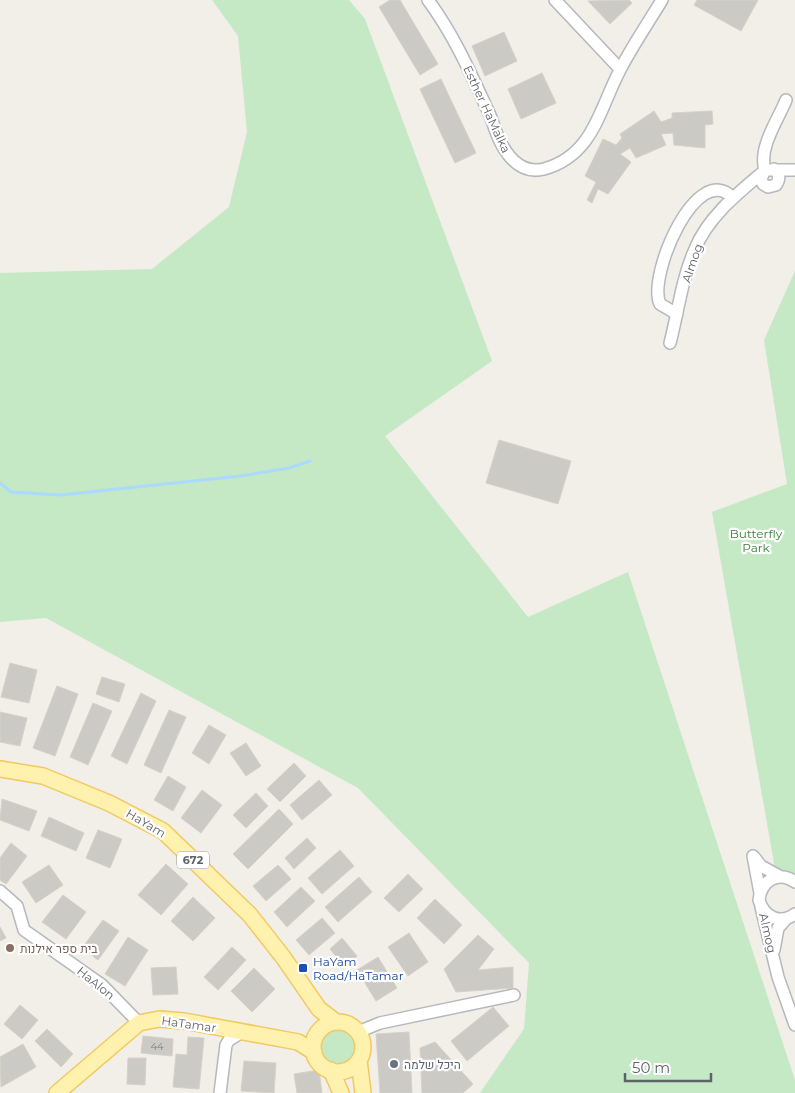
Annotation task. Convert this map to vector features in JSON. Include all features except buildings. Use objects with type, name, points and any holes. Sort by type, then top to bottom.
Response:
[{"type":"main road","name":"HaYam","points":[[0,769],[43,776],[109,802],[163,831],[250,915],[283,957],[319,1009],[336,1022]]},
{"type":"main road","name":"HaTamar","points":[[139,1023],[160,1019],[184,1021],[298,1042],[314,1052]]},
{"type":"main road","name":"672","points":[[336,1022],[349,1024],[358,1032]]},
{"type":"main road","points":[[336,1022],[324,1026],[318,1031],[313,1044],[314,1052],[320,1063],[331,1070],[340,1093]]},
{"type":"main road","points":[[57,1093],[139,1023]]},
{"type":"main road","points":[[358,1032],[363,1046],[359,1060],[362,1093]]},
{"type":"main road","points":[[331,1070],[350,1068],[359,1060]]},
{"type":"street","name":"Esther HaMalka","points":[[428,0],[447,26],[464,57],[492,118],[500,144],[510,158],[522,168],[539,170],[569,159],[582,147],[620,69],[662,0]]},
{"type":"street","points":[[555,0],[620,69]]},
{"type":"street","points":[[772,186],[779,177],[767,170],[763,160],[765,150],[786,100]]},
{"type":"street","points":[[767,170],[795,170]]},
{"type":"street","name":"Almog","points":[[670,343],[695,249],[713,219],[735,197],[767,170]]},
{"type":"street","points":[[677,314],[660,304],[657,291],[663,263],[681,222],[697,200],[708,191],[718,189],[727,191],[735,197],[795,177]]},
{"type":"street","points":[[760,893],[753,856],[762,866],[781,877],[795,882]]},
{"type":"street","points":[[760,893],[769,880],[781,877]]},
{"type":"street","name":"HaAlon","points":[[0,891],[17,906],[24,930],[102,985],[139,1023]]},
{"type":"street","name":"Almog","points":[[760,893],[761,907],[774,960],[795,1025]]},
{"type":"street","points":[[761,907],[772,918],[792,916]]},
{"type":"street","name":"Almog","points":[[774,960],[778,928],[792,916]]},
{"type":"street","points":[[358,1032],[380,1023],[514,995]]},
{"type":"street","points":[[220,1093],[226,1045],[229,1040],[242,1032]]},
{"type":"green space","points":[[212,0],[349,0],[365,19],[492,361],[385,436],[528,617],[628,572],[795,1080],[795,1093],[480,1093],[524,1029],[529,963],[358,788],[46,618],[0,622],[0,273],[152,269],[229,207],[247,132],[238,36]]},
{"type":"green space","name":"Butterfly Park","points":[[795,271],[795,877],[777,880],[712,512],[787,484],[764,340]]},
{"type":"green space","points":[[338,1030],[345,1031],[350,1035],[354,1040],[354,1054],[350,1059],[345,1063],[338,1064],[331,1063],[326,1059],[322,1054],[321,1047],[322,1040],[326,1035],[331,1031]]},
{"type":"waterway","points":[[0,483],[11,492],[60,495],[241,476],[289,468],[310,461]]},
{"type":"place","name":"בית ספר אילנות","points":[[10,948]]},
{"type":"place","name":"HaYam Road/HaTamar","points":[[303,968]]},
{"type":"place","name":"היכל שלמה","points":[[394,1064]]}]
